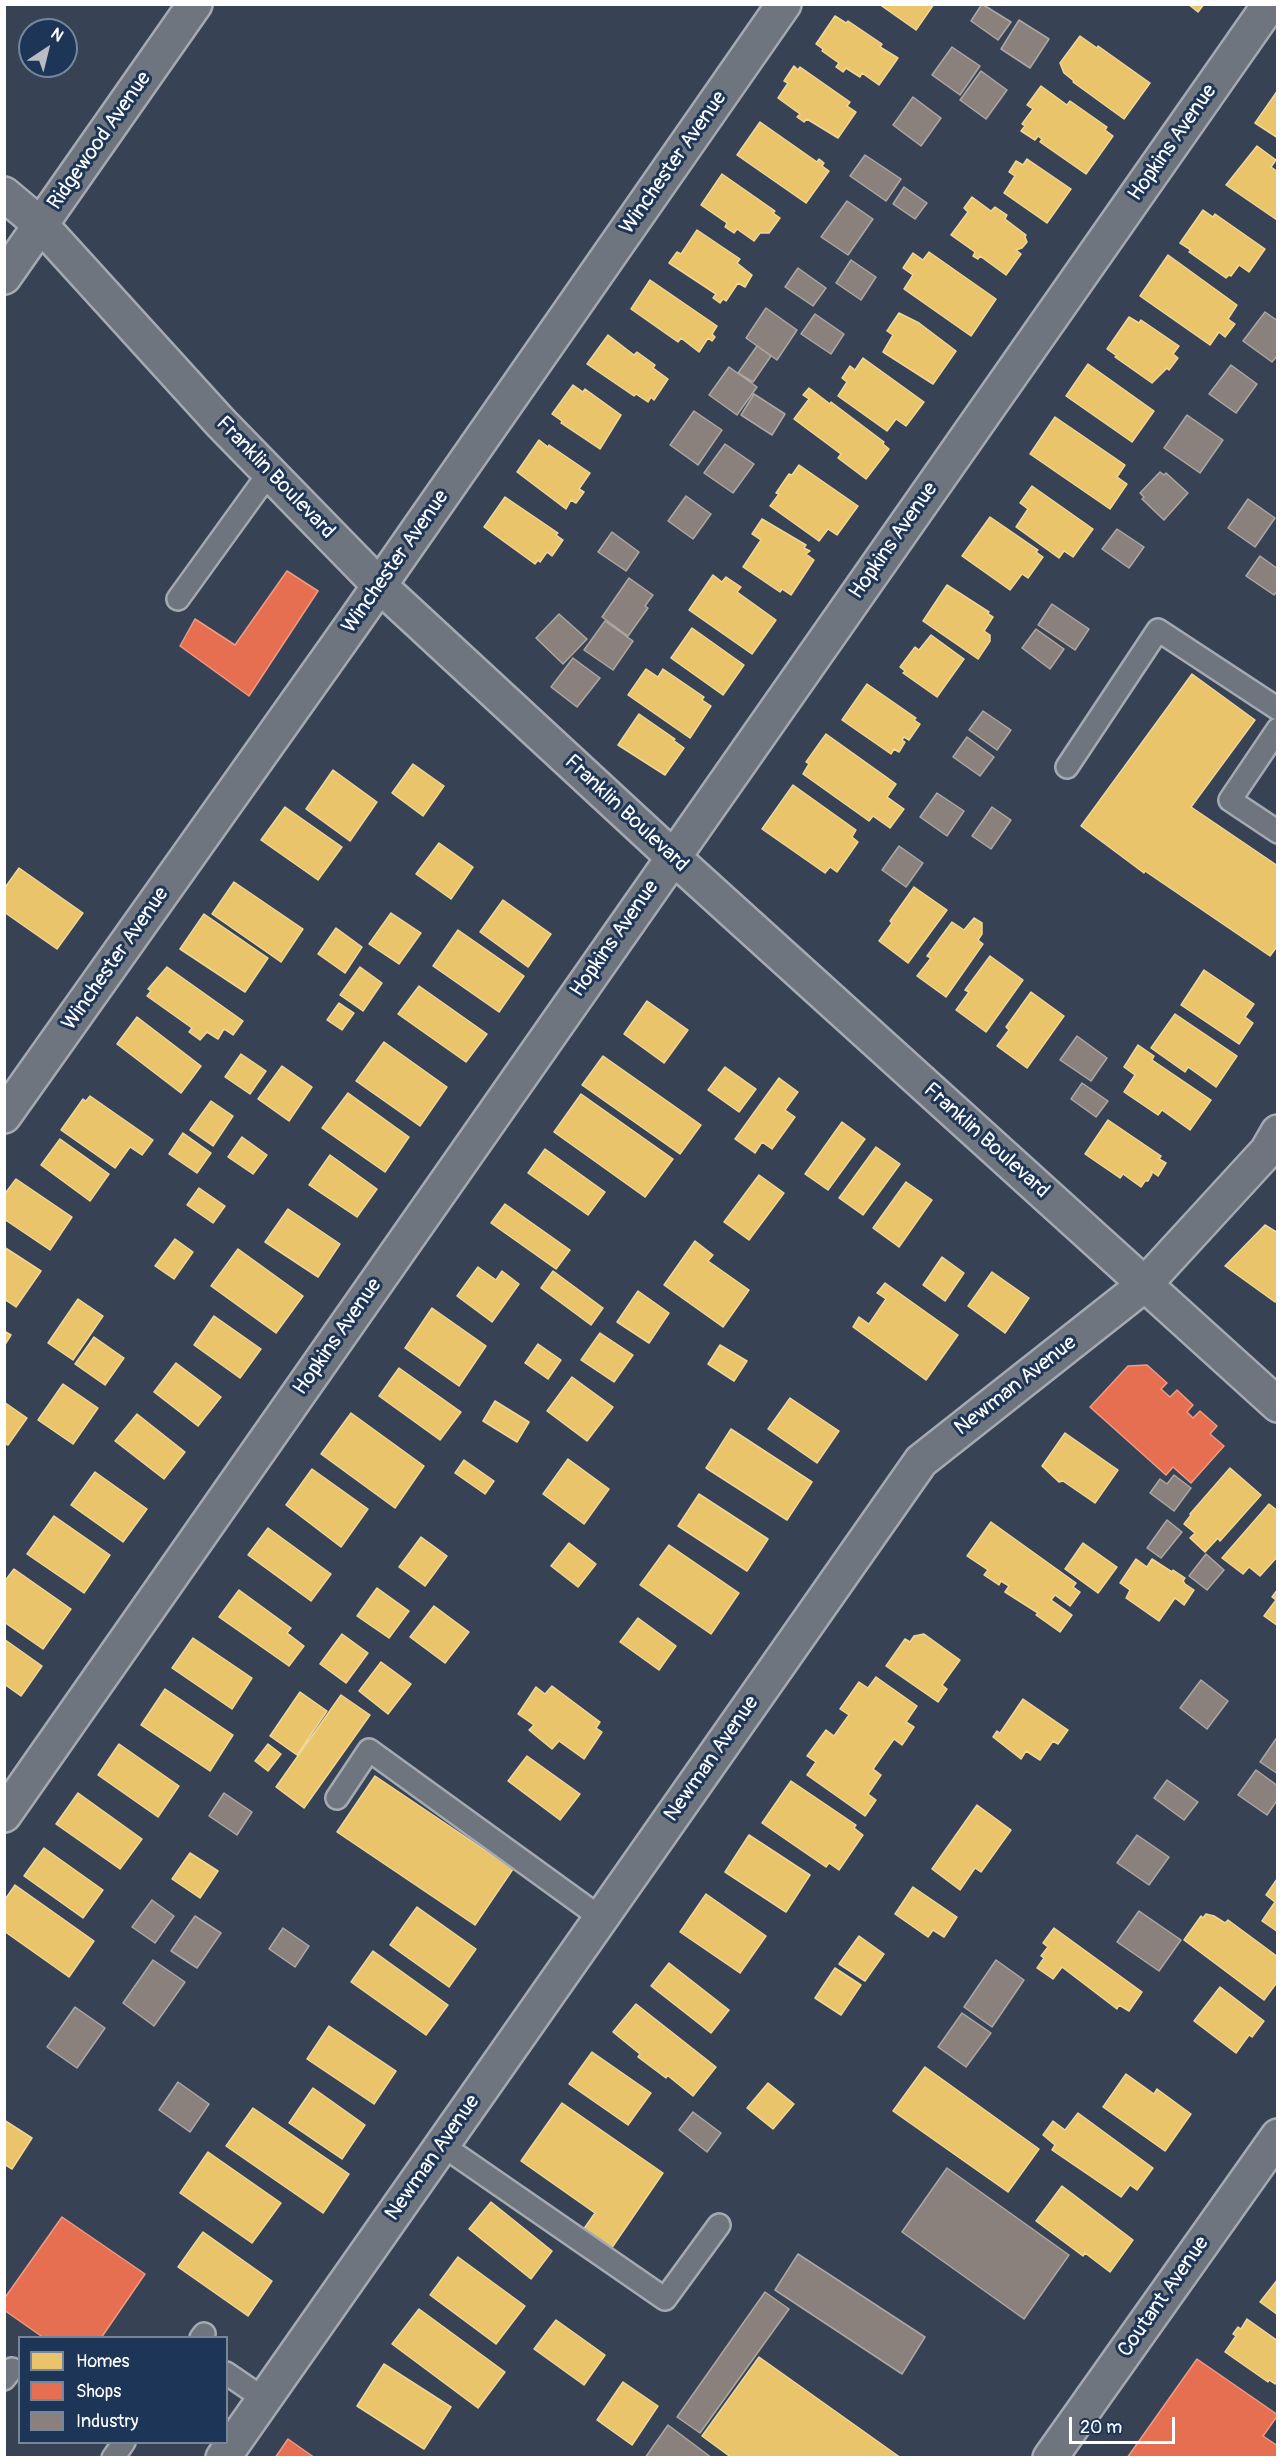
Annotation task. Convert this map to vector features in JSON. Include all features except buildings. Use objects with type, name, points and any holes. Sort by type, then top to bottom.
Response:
[{"type":"street","name":"Ridgewood Avenue","points":[[4,277],[195,4]]},
{"type":"street","name":"Winchester Avenue","points":[[4,1116],[380,586],[784,4]]},
{"type":"street","name":"Hopkins Avenue","points":[[4,1815],[1270,4]]},
{"type":"street","name":"Franklin Boulevard","points":[[4,194],[42,225],[221,423],[380,586],[673,858],[1278,1405]]},
{"type":"street","name":"Newman Avenue","points":[[223,2457],[921,1461],[1144,1285],[1267,1151],[1278,1132]]},
{"type":"street","name":"Coutant Avenue","points":[[1050,2457],[1278,2136]]},
{"type":"lane","points":[[178,599],[269,472]]},
{"type":"lane","points":[[1067,767],[1158,630],[1278,709]]},
{"type":"lane","points":[[1278,729],[1230,800],[1278,832]]},
{"type":"lane","points":[[337,1798],[369,1750],[601,1917]]},
{"type":"lane","points":[[442,2145],[665,2300],[719,2225]]},
{"type":"lane","points":[[228,2374],[264,2399]]},
{"type":"lane","points":[[113,2457],[123,2444]]}]
